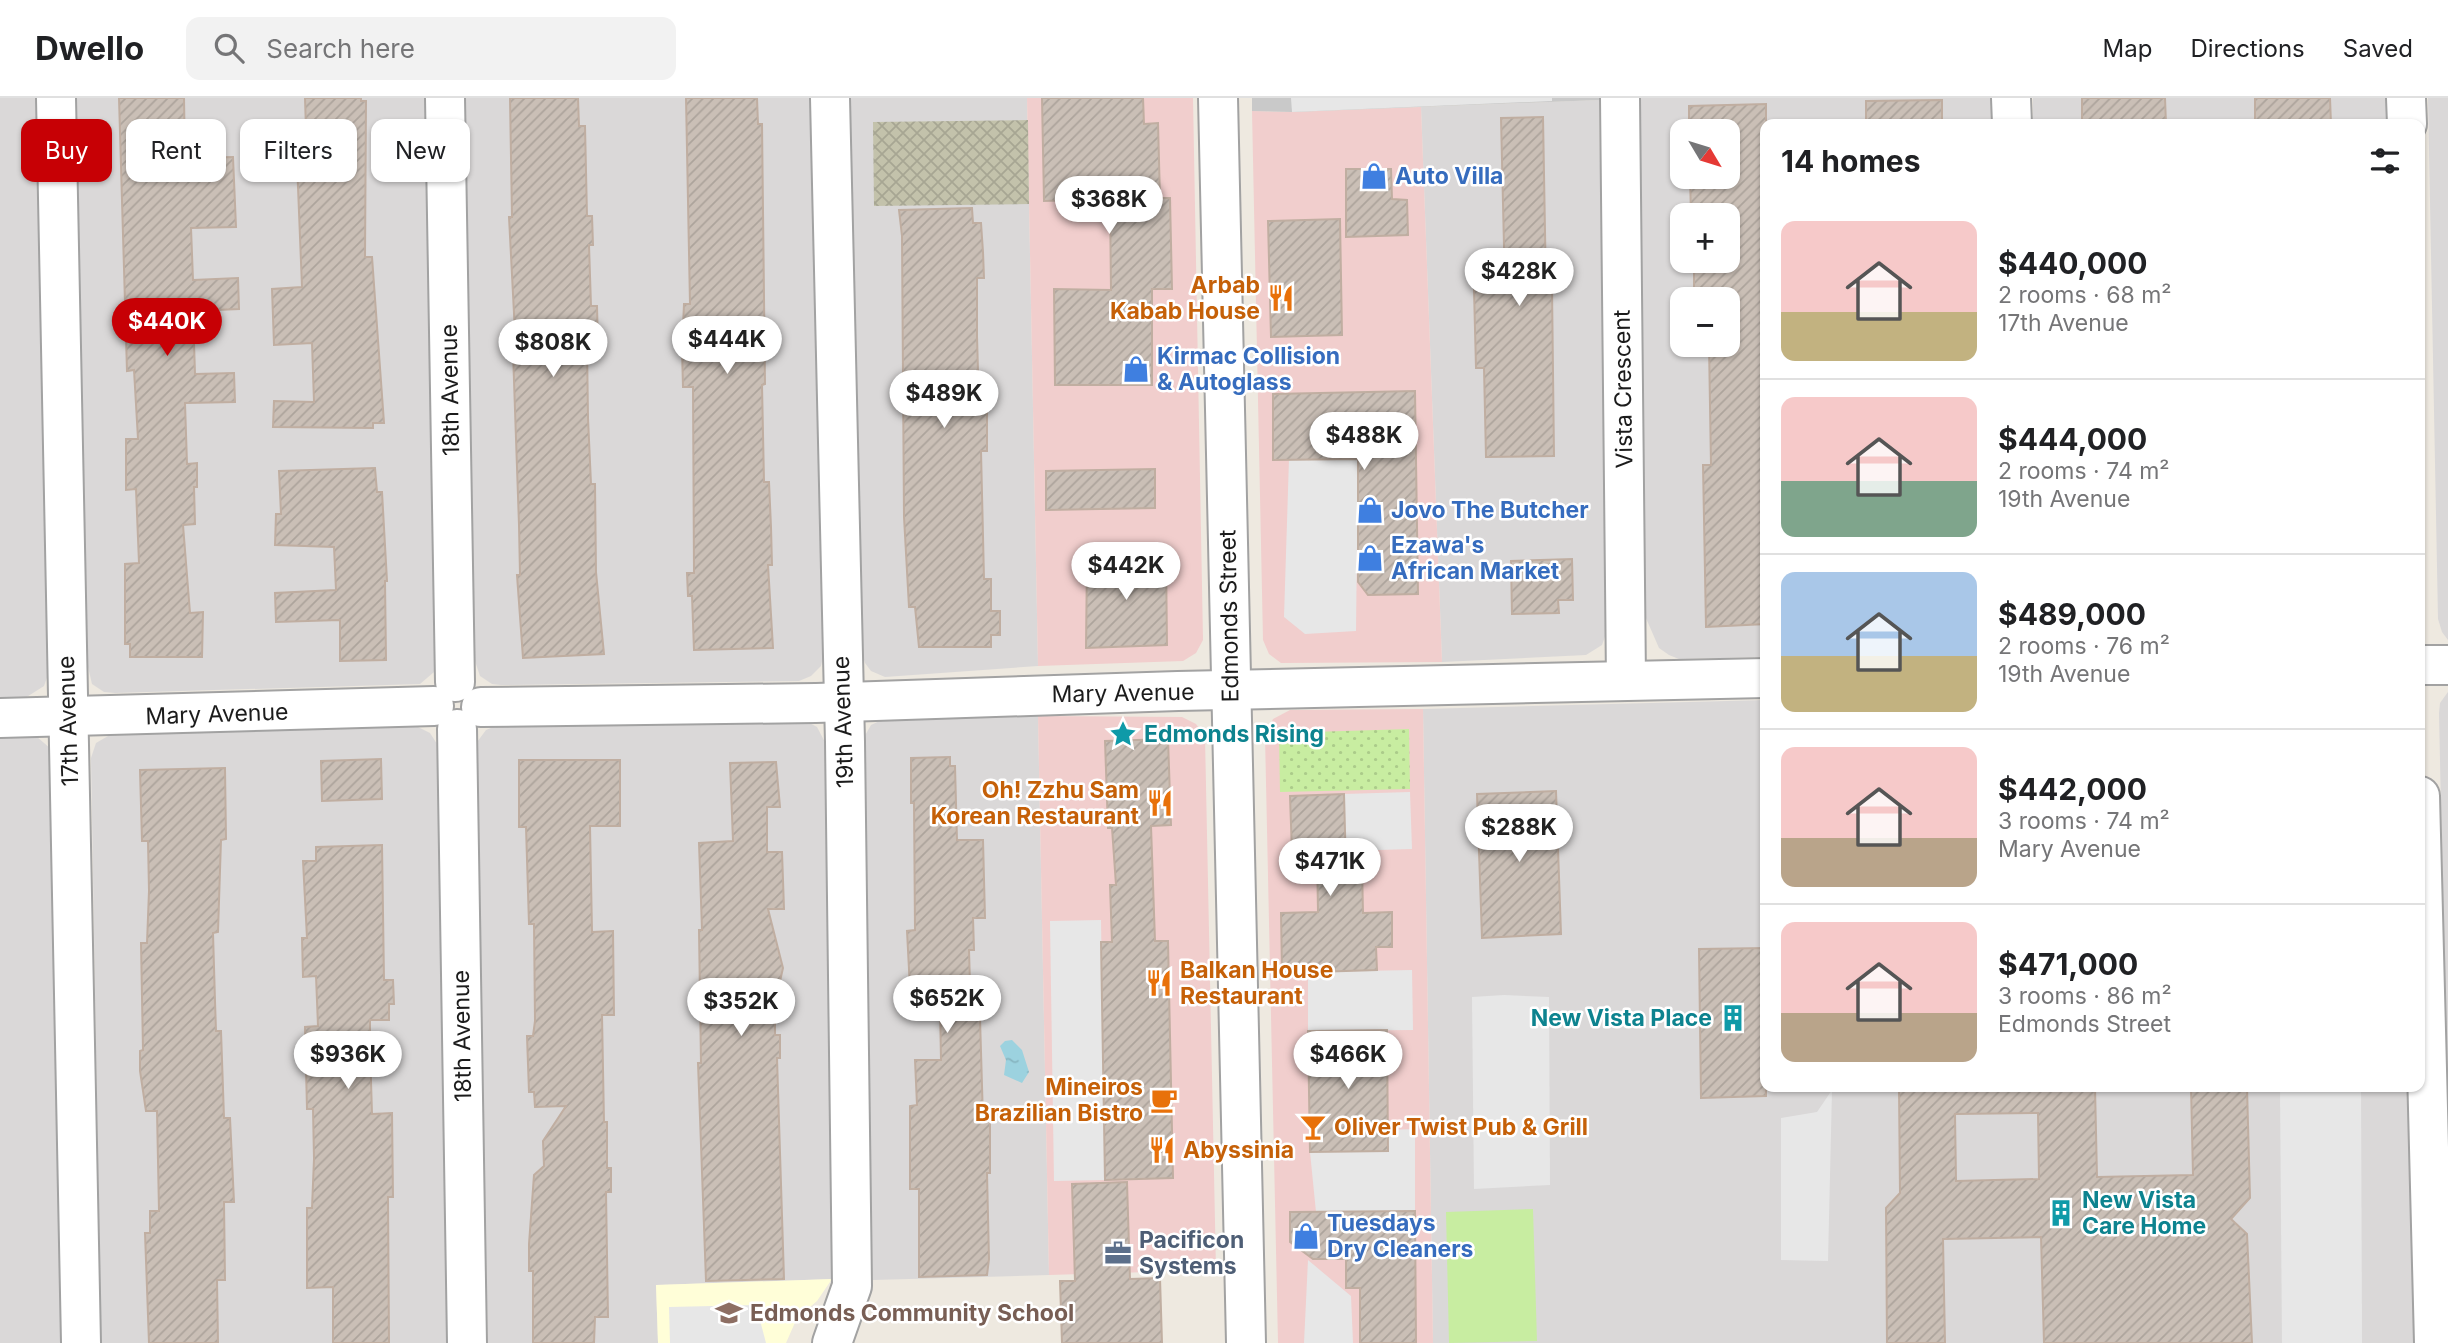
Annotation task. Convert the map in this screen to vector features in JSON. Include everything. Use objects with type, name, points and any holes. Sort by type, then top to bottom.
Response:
[{"type":"street","name":"17th Avenue","points":[[56,98],[81,1343]]},
{"type":"street","name":"18th Avenue","points":[[445,98],[467,1343]]},
{"type":"street","name":"19th Avenue","points":[[830,98],[852,1286],[832,1343]]},
{"type":"street","name":"Edmonds Street","points":[[1218,98],[1246,1343]]},
{"type":"street","name":"Vista Crescent","points":[[1620,98],[1626,680]]},
{"type":"street","points":[[2011,98],[2011,119]]},
{"type":"street","points":[[2406,98],[2407,119]]},
{"type":"street","points":[[2425,664],[2448,665]]},
{"type":"street","name":"Mary Avenue","points":[[0,718],[457,706],[842,702],[1760,678]]},
{"type":"street","points":[[2425,991],[2434,1343]]},
{"type":"shaded area","points":[[0,98],[39,98],[39,119],[21,119],[21,182],[41,182],[50,669],[44,686],[25,698],[0,698]]},
{"type":"shaded area","points":[[76,98],[426,98],[426,119],[371,119],[371,182],[427,182],[436,662],[434,672],[420,684],[115,693],[104,692],[92,684],[88,667],[78,182],[112,182],[112,119],[76,119]]},
{"type":"shaded area","points":[[463,98],[813,98],[824,652],[821,666],[811,676],[799,681],[501,685],[492,684],[480,676],[475,661],[465,182],[470,182],[470,119],[463,119]]},
{"type":"shaded area","points":[[850,98],[1027,98],[1038,666],[885,677],[871,671],[865,663],[862,653]]},
{"type":"shaded area","points":[[1027,98],[1193,98],[1203,640],[1196,653],[1183,661],[1038,666]]},
{"type":"shaded area","points":[[1252,98],[1599,100],[1292,112],[1252,111]]},
{"type":"shaded area","points":[[1291,98],[1552,98],[1552,101],[1292,112]]},
{"type":"shaded area","points":[[1635,98],[1995,98],[1995,119],[1760,119],[1760,657],[1679,659],[1659,648],[1642,609]]},
{"type":"shaded area","points":[[2033,98],[2390,98],[2390,119],[2033,119]]},
{"type":"shaded area","points":[[2428,98],[2448,98],[2448,640],[2438,619]]},
{"type":"shaded area","points":[[1599,100],[1607,631],[1602,645],[1586,655],[1442,662],[1421,107]]},
{"type":"shaded area","points":[[1421,107],[1442,662],[1281,663],[1269,654],[1263,640],[1252,111]]},
{"type":"shaded area","points":[[1028,120],[1029,204],[874,206],[873,122]]},
{"type":"shaded area","points":[[1289,459],[1358,459],[1356,631],[1305,634],[1284,617]]},
{"type":"shaded area","points":[[2448,692],[2448,1141],[2439,713],[2440,703]]},
{"type":"shaded area","points":[[1760,700],[1760,1092],[2409,1092],[2414,1343],[1433,1343],[1423,709]]},
{"type":"shaded area","points":[[1423,709],[1433,1343],[1278,1343],[1265,736],[1273,719],[1290,710]]},
{"type":"shaded area","points":[[890,716],[1038,716],[1049,1275],[873,1280],[868,1251],[863,739],[871,725]]},
{"type":"shaded area","points":[[1038,716],[1182,717],[1196,724],[1205,737],[1216,1270],[1049,1275]]},
{"type":"shaded area","points":[[802,719],[817,727],[829,750],[838,1249],[832,1279],[656,1285],[658,1343],[488,1343],[474,754],[477,742],[486,730],[501,724]]},
{"type":"shaded area","points":[[414,725],[430,733],[439,747],[450,1343],[101,1343],[91,758],[96,743],[115,732]]},
{"type":"shaded area","points":[[0,736],[37,737],[51,749],[64,1343],[0,1343]]},
{"type":"shaded area","points":[[1410,792],[1412,849],[1346,851],[1344,794]]},
{"type":"shaded area","points":[[1101,920],[1105,1180],[1054,1181],[1050,921]]},
{"type":"shaded area","points":[[1412,970],[1413,1030],[1308,1031],[1308,972]]},
{"type":"shaded area","points":[[1472,997],[1549,997],[1550,1185],[1474,1189]]},
{"type":"shaded area","points":[[1832,1092],[1828,1261],[1781,1260],[1781,1118],[1817,1112]]},
{"type":"shaded area","points":[[2280,1092],[2361,1092],[2362,1343],[2282,1343]]},
{"type":"shaded area","points":[[1415,1129],[1415,1211],[1316,1212],[1310,1152],[1388,1151],[1388,1130]]},
{"type":"shaded area","points":[[1308,1260],[1351,1296],[1353,1343],[1304,1343]]},
{"type":"shaded area","name":"Edmonds Community School","points":[[832,1279],[817,1301],[797,1318],[786,1343],[658,1343],[656,1285]]},
{"type":"shaded area","points":[[756,1305],[766,1343],[670,1343],[669,1307]]},
{"type":"green space","points":[[1409,729],[1410,789],[1280,792],[1279,733]]},
{"type":"green space","points":[[1533,1209],[1537,1341],[1449,1343],[1446,1212]]},
{"type":"water","points":[[1012,1040],[1022,1050],[1029,1072],[1022,1083],[1004,1075],[1006,1060],[1000,1046],[1005,1041]]},
{"type":"building","points":[[119,98],[184,98],[184,119],[126,119],[126,182],[226,182],[226,157],[233,157],[236,227],[191,228],[193,280],[238,278],[239,309],[193,311],[195,374],[234,373],[235,402],[185,403],[187,464],[197,463],[197,487],[194,487],[195,524],[183,525],[190,613],[203,612],[202,657],[130,657],[130,644],[125,644],[125,564],[139,563],[136,489],[126,490],[126,439],[138,439],[134,370],[127,371]]},
{"type":"building","points":[[305,98],[361,98],[361,101],[366,101],[365,257],[372,257],[384,423],[373,423],[373,428],[273,427],[274,401],[314,402],[312,343],[274,345],[272,289],[302,287],[298,182],[357,182],[357,119],[306,119]]},
{"type":"building","points":[[510,98],[578,98],[579,126],[585,126],[587,216],[592,216],[593,245],[589,245],[591,306],[597,306],[598,345],[587,345],[588,418],[591,484],[595,484],[596,572],[604,654],[523,658],[517,575],[520,575],[513,352],[516,352],[509,217],[512,217]]},
{"type":"building","points":[[686,98],[757,98],[758,124],[762,124],[764,482],[769,482],[772,565],[768,565],[773,648],[694,650],[692,596],[688,596],[687,573],[694,573],[693,387],[683,387],[682,349],[684,304],[690,304]]},
{"type":"building","points":[[1042,98],[1143,98],[1144,124],[1158,123],[1160,198],[1170,198],[1172,289],[1152,289],[1152,385],[1055,385],[1054,289],[1111,290],[1110,199],[1044,201]]},
{"type":"building","points":[[2082,98],[2165,98],[2166,119],[2082,119]]},
{"type":"building","points":[[2255,98],[2330,98],[2331,119],[2255,119]]},
{"type":"building","points":[[1942,100],[1942,119],[1866,119],[1866,101]]},
{"type":"building","points":[[1766,104],[1766,119],[1760,119],[1760,624],[1706,627],[1703,465],[1711,465],[1709,357],[1740,357],[1740,287],[1694,287],[1694,273],[1740,273],[1740,203],[1691,203],[1690,189],[1740,189],[1740,119],[1689,119],[1689,106]]},
{"type":"building","points":[[1543,117],[1546,288],[1552,288],[1554,456],[1486,457],[1484,368],[1476,368],[1474,290],[1505,289],[1501,118]]},
{"type":"building","points":[[1346,169],[1391,169],[1392,199],[1407,200],[1408,235],[1346,237]]},
{"type":"building","points":[[972,208],[973,223],[981,223],[984,278],[977,278],[977,336],[979,406],[987,406],[987,451],[981,451],[984,579],[991,579],[991,611],[1000,611],[1000,635],[991,635],[991,647],[919,647],[915,607],[909,607],[904,517],[902,236],[899,210]]},
{"type":"building","points":[[1340,219],[1342,335],[1271,337],[1268,221]]},
{"type":"building","points":[[1415,391],[1418,594],[1368,595],[1358,582],[1358,459],[1273,460],[1273,394]]},
{"type":"building","points":[[375,468],[377,492],[382,492],[387,581],[386,660],[340,661],[340,620],[276,622],[275,593],[336,590],[334,547],[275,545],[276,514],[281,514],[279,471]]},
{"type":"building","points":[[1155,469],[1155,508],[1046,510],[1046,471]]},
{"type":"building","points":[[1166,556],[1167,645],[1086,648],[1087,558]]},
{"type":"building","points":[[1572,559],[1573,600],[1558,600],[1559,613],[1512,614],[1511,561]]},
{"type":"building","points":[[1168,739],[1171,825],[1151,826],[1155,941],[1168,941],[1173,1178],[1105,1180],[1101,942],[1112,942],[1110,885],[1116,885],[1112,828],[1108,828],[1105,741]]},
{"type":"building","points":[[950,757],[950,766],[955,766],[957,840],[983,840],[985,918],[973,918],[974,950],[969,950],[971,1018],[980,1018],[983,1119],[990,1119],[990,1173],[987,1173],[989,1259],[987,1275],[919,1277],[919,1189],[910,1189],[910,1106],[917,1105],[915,1060],[941,1060],[940,1006],[911,1008],[907,931],[915,930],[911,758]]},
{"type":"building","points":[[381,759],[382,799],[322,801],[321,761]]},
{"type":"building","points":[[519,760],[620,760],[620,826],[590,826],[592,932],[613,931],[614,1015],[602,1015],[604,1122],[607,1122],[607,1168],[611,1168],[611,1192],[606,1192],[608,1317],[595,1317],[594,1343],[533,1343],[533,1271],[529,1271],[529,1244],[534,1175],[544,1166],[543,1141],[566,1106],[535,1107],[534,1092],[529,1092],[527,1036],[533,1036],[535,1021],[534,924],[529,924],[526,827],[519,827]]},
{"type":"building","points":[[776,762],[780,807],[767,807],[767,852],[782,852],[784,909],[768,909],[783,968],[775,1003],[775,1035],[780,1035],[780,1058],[777,1058],[784,1279],[706,1281],[698,1063],[701,1063],[699,930],[702,930],[699,843],[733,841],[730,763]]},
{"type":"building","points":[[225,768],[226,839],[221,840],[218,932],[213,933],[216,1031],[221,1031],[224,1118],[230,1118],[234,1202],[224,1202],[225,1280],[217,1280],[218,1343],[149,1343],[145,1233],[150,1233],[150,1211],[159,1211],[157,1111],[146,1111],[140,1071],[140,1051],[143,1050],[141,943],[147,943],[149,891],[148,841],[142,841],[140,770]]},
{"type":"building","points":[[1556,791],[1561,934],[1482,938],[1477,794]]},
{"type":"building","points":[[1344,794],[1346,868],[1362,867],[1363,913],[1392,912],[1392,947],[1376,947],[1377,970],[1282,973],[1281,913],[1318,912],[1317,852],[1292,853],[1290,796]]},
{"type":"building","points":[[382,845],[384,980],[393,980],[394,1004],[389,1004],[389,1020],[370,1020],[370,1048],[372,1114],[392,1113],[393,1197],[388,1197],[389,1343],[333,1343],[333,1287],[307,1288],[307,1208],[312,1208],[314,1159],[313,1109],[307,1109],[305,1027],[318,1026],[316,976],[303,977],[302,938],[307,938],[303,861],[316,861],[316,847]]},
{"type":"building","name":"New Vista Place","points":[[1760,948],[1760,1092],[1766,1092],[1766,1096],[1701,1098],[1699,949]]},
{"type":"building","points":[[1387,1030],[1388,1151],[1310,1152],[1308,1031]]},
{"type":"building","name":"New Vista Care Home","points":[[1899,1092],[2095,1092],[2097,1177],[2193,1175],[2191,1092],[2247,1092],[2250,1198],[2231,1219],[2247,1234],[2252,1343],[2044,1343],[2041,1237],[1943,1239],[1945,1343],[1887,1343],[1886,1208],[1900,1193]],"holes":[[[2038,1113],[2039,1179],[1956,1181],[1955,1114]]]},
{"type":"building","points":[[1127,1182],[1130,1279],[1160,1278],[1162,1343],[1062,1343],[1060,1281],[1075,1281],[1072,1184]]},
{"type":"building","points":[[1415,1211],[1416,1343],[1360,1343],[1360,1288],[1346,1288],[1346,1259],[1313,1259],[1290,1242],[1290,1212]]},
{"type":"place","name":"Auto Villa","points":[[1374,176]]},
{"type":"place","name":"Arbab Kabab House","points":[[1281,298]]},
{"type":"place","name":"Kirmac Collision & Autoglass","points":[[1136,369]]},
{"type":"place","name":"Jovo The Butcher","points":[[1370,510]]},
{"type":"place","name":"Ezawa's African Market","points":[[1370,558]]},
{"type":"place","name":"Edmonds Rising","points":[[1123,734]]},
{"type":"place","name":"Oh! Zzhu Sam Korean Restaurant","points":[[1160,803]]},
{"type":"place","name":"Balkan House Restaurant","points":[[1159,983]]},
{"type":"place","name":"New Vista Place","points":[[1733,1018]]},
{"type":"place","name":"Mineiros Brazilian Bistro","points":[[1164,1100]]},
{"type":"place","name":"Oliver Twist Pub & Grill","points":[[1313,1127]]},
{"type":"place","name":"Abyssinia","points":[[1162,1150]]},
{"type":"place","name":"New Vista Care Home","points":[[2061,1213]]},
{"type":"place","name":"Tuesdays Dry Cleaners","points":[[1306,1236]]},
{"type":"place","name":"Pacificon Systems","points":[[1118,1253]]},
{"type":"place","name":"Edmonds Community School","points":[[729,1313]]}]
